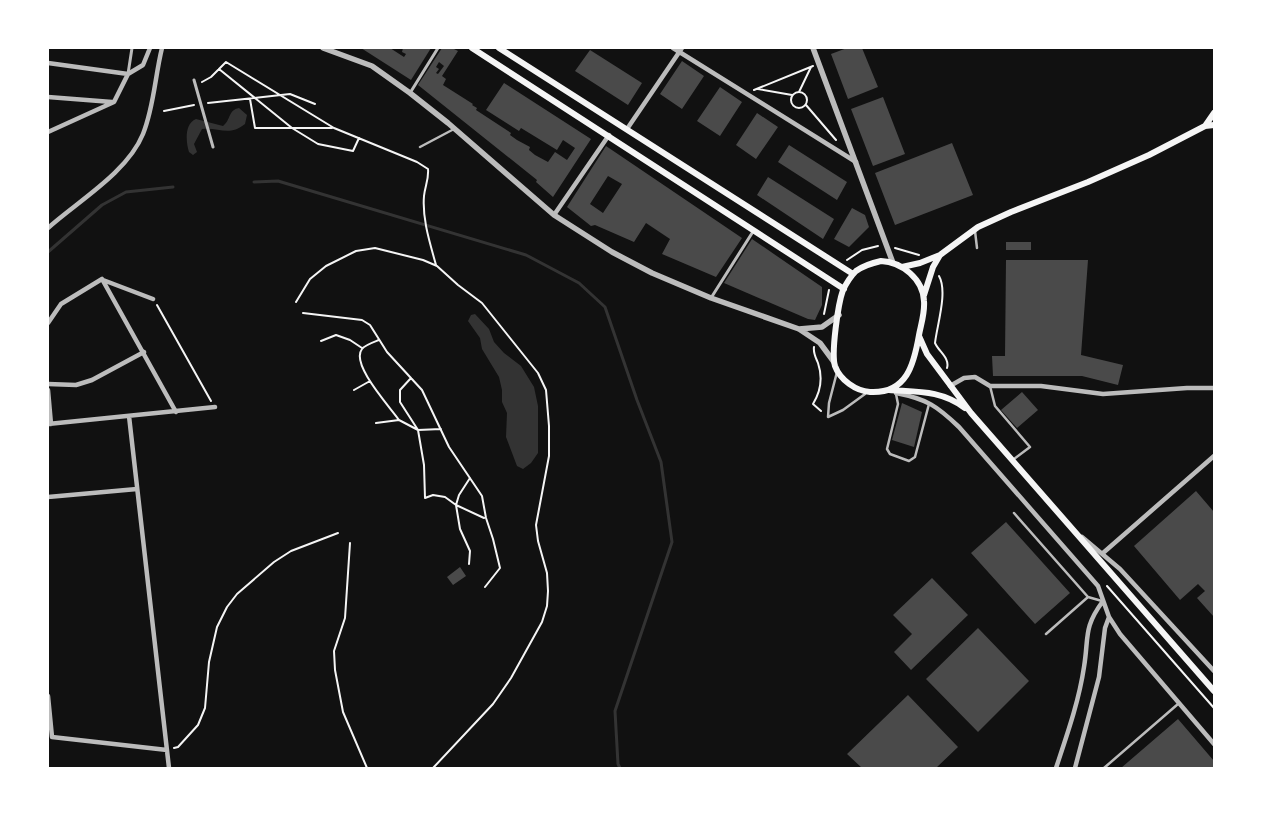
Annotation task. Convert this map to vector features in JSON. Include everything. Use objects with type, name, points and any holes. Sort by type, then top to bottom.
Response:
[{"type":"main road","points":[[472,48],[844,289]]},
{"type":"main road","points":[[499,48],[854,274]]},
{"type":"main road","points":[[1205,126],[1214,113]]},
{"type":"main road","points":[[902,267],[920,263],[940,254],[974,230],[1011,212],[1088,182],[1149,155],[1205,126],[1214,124]]},
{"type":"main road","points":[[891,391],[911,370],[924,311],[924,296],[933,267],[940,254]]},
{"type":"main road","points":[[924,296],[916,279],[902,267],[893,263],[881,261],[861,268],[854,274],[844,289],[839,315],[834,347],[834,362],[837,371],[844,380],[868,392],[891,391],[937,394],[949,398],[971,413]]},
{"type":"main road","points":[[919,336],[927,354],[971,413],[1214,690]]},
{"type":"street","points":[[48,132],[114,102],[128,74],[132,48]]},
{"type":"street","points":[[48,62],[128,74],[143,65],[150,48]]},
{"type":"street","points":[[48,228],[112,175],[130,155],[142,136],[150,112],[162,48]]},
{"type":"street","points":[[324,48],[372,66],[410,92],[455,128],[554,215],[612,252],[652,273],[712,298],[799,329],[820,344],[834,362]]},
{"type":"street","points":[[410,92],[438,48]]},
{"type":"street","points":[[673,48],[680,49],[745,93],[856,162]]},
{"type":"street","points":[[813,48],[893,263]]},
{"type":"street","points":[[626,129],[680,49]]},
{"type":"street","points":[[194,80],[213,146]]},
{"type":"street","points":[[48,97],[114,102]]},
{"type":"street","points":[[554,215],[609,135]]},
{"type":"street","points":[[712,298],[754,230]]},
{"type":"street","points":[[102,279],[153,299]]},
{"type":"street","points":[[48,323],[61,304],[102,279]]},
{"type":"street","points":[[102,279],[176,412]]},
{"type":"street","points":[[799,329],[822,327],[839,315]]},
{"type":"street","points":[[48,384],[76,385],[92,380],[144,352]]},
{"type":"street","points":[[950,386],[964,378],[975,377],[990,386],[1041,386],[1103,394],[1214,388]]},
{"type":"street","points":[[48,390],[49,424],[215,407]]},
{"type":"street","points":[[891,391],[916,397],[929,403],[946,414],[959,428],[1098,586],[1109,617],[1120,634],[1214,744]]},
{"type":"street","points":[[129,416],[169,768]]},
{"type":"street","points":[[1103,553],[1214,456]]},
{"type":"street","points":[[48,497],[137,489]]},
{"type":"street","points":[[1076,532],[1103,553],[1137,587],[1214,671]]},
{"type":"street","points":[[1056,768],[1072,720],[1084,666],[1086,637],[1093,615],[1103,601]]},
{"type":"street","points":[[1075,768],[1099,677],[1105,628],[1109,617]]},
{"type":"street","points":[[48,696],[52,737],[167,750]]},
{"type":"lane","points":[[420,147],[455,128]]},
{"type":"lane","points":[[974,230],[977,248]]},
{"type":"lane","points":[[837,371],[829,403],[828,417],[843,410],[868,392]]},
{"type":"lane","points":[[990,386],[995,406],[1030,446],[1013,460]]},
{"type":"lane","points":[[891,391],[898,398],[898,404],[887,448],[890,454],[909,460],[915,457],[929,403]]},
{"type":"lane","points":[[1014,514],[1088,597],[1103,601]]},
{"type":"lane","points":[[1046,634],[1088,597]]},
{"type":"lane","points":[[1104,768],[1179,703]]},
{"type":"path","points":[[196,86],[211,77],[226,62],[334,128],[417,162],[428,169],[429,177],[424,196],[426,222],[436,266]]},
{"type":"path","points":[[745,93],[819,64]]},
{"type":"path","points":[[799,92],[811,66]]},
{"type":"path","points":[[219,69],[292,128],[318,144],[353,151],[359,138]]},
{"type":"path","points":[[757,88],[792,95],[799,92],[806,94],[808,99],[806,105],[800,108],[794,107],[791,102],[792,95]]},
{"type":"path","points":[[164,111],[201,104],[290,94],[315,104]]},
{"type":"path","points":[[250,99],[255,128],[334,128]]},
{"type":"path","points":[[806,105],[838,143]]},
{"type":"path","points":[[296,302],[310,279],[326,266],[356,252],[375,248],[423,260],[436,266],[482,303],[538,372],[546,390],[549,456],[536,525],[538,541],[547,573],[547,606],[542,622],[511,678],[493,704],[433,768]]},
{"type":"path","points":[[153,299],[215,407]]},
{"type":"path","points":[[303,313],[362,320],[370,324],[387,352],[422,390],[450,447],[482,496],[500,568],[485,587]]},
{"type":"path","points":[[321,341],[336,334],[362,348]]},
{"type":"path","points":[[380,340],[362,348],[358,356],[361,368],[400,420],[418,430],[441,429]]},
{"type":"path","points":[[411,378],[400,390],[400,402],[418,430],[424,464],[425,498],[433,495],[445,497],[456,505],[486,518]]},
{"type":"path","points":[[354,390],[370,381]]},
{"type":"path","points":[[376,423],[400,420]]},
{"type":"path","points":[[469,564],[470,551],[460,529],[456,505],[459,495],[470,478]]},
{"type":"path","points":[[167,750],[178,747],[198,725],[205,708],[209,662],[217,627],[227,607],[237,594],[274,562],[291,551],[338,533]]},
{"type":"path","points":[[350,543],[345,618],[334,651],[335,670],[342,712],[367,768]]},
{"type":"shaded area","points":[[239,108],[247,115],[245,124],[229,131],[202,129],[194,144],[197,152],[193,155],[189,152],[187,134],[192,121],[196,119],[223,126],[231,113]]},
{"type":"shaded area","points":[[475,314],[489,329],[494,342],[504,353],[521,366],[534,387],[538,406],[538,453],[531,463],[523,469],[517,466],[506,437],[507,413],[502,402],[499,377],[482,349],[480,338],[468,321],[471,315]]},
{"type":"building","points":[[361,48],[390,48],[404,57],[406,54],[402,52],[403,48],[431,48],[411,80]]},
{"type":"building","points":[[442,48],[452,48],[458,51],[442,76],[446,79],[443,85],[473,104],[477,108],[476,110],[511,133],[510,135],[517,140],[530,147],[529,150],[535,155],[548,162],[555,152],[567,160],[575,148],[563,140],[557,150],[521,128],[519,131],[486,110],[504,83],[591,139],[553,197],[536,182],[537,180],[418,85]],"holes":[[[439,62],[444,66],[438,74],[436,73],[439,69],[436,67]]]},
{"type":"building","points":[[847,48],[862,48],[878,87],[848,99],[831,54]]},
{"type":"building","points":[[590,50],[642,83],[628,105],[575,71]]},
{"type":"building","points":[[682,61],[704,76],[682,109],[660,94]]},
{"type":"building","points":[[720,87],[742,102],[720,136],[697,121]]},
{"type":"building","points":[[883,97],[905,154],[873,166],[851,109]]},
{"type":"building","points":[[757,113],[778,127],[756,159],[736,145]]},
{"type":"building","points":[[952,143],[973,195],[895,225],[875,173]]},
{"type":"building","points":[[789,145],[847,182],[837,200],[778,162]]},
{"type":"building","points":[[606,146],[742,238],[716,277],[662,254],[670,239],[646,223],[634,242],[595,225],[591,226],[567,207]],"holes":[[[608,176],[622,184],[603,213],[590,204]]]},
{"type":"building","points":[[768,177],[834,219],[823,239],[757,195]]},
{"type":"building","points":[[852,208],[865,215],[869,227],[849,247],[834,239]]},
{"type":"building","points":[[752,239],[822,287],[822,305],[815,320],[808,319],[724,283]]},
{"type":"building","points":[[1006,242],[1031,242],[1031,250],[1006,250]]},
{"type":"building","points":[[1006,260],[1088,260],[1081,355],[1123,365],[1118,385],[1082,376],[993,376],[992,356],[1005,356]]},
{"type":"building","points":[[1022,392],[1038,410],[1017,428],[1001,410]]},
{"type":"building","points":[[902,403],[922,412],[914,447],[892,440]]},
{"type":"building","points":[[1196,491],[1214,512],[1214,617],[1197,598],[1205,591],[1198,584],[1180,600],[1134,546]]},
{"type":"building","points":[[1006,522],[1070,593],[1035,624],[971,553]]},
{"type":"building","points":[[460,567],[466,576],[453,585],[447,577]]},
{"type":"building","points":[[932,578],[968,615],[911,670],[894,652],[912,634],[893,615]]},
{"type":"building","points":[[978,628],[1029,681],[978,732],[926,679]]},
{"type":"building","points":[[908,695],[958,747],[936,768],[862,768],[847,754]]},
{"type":"building","points":[[1178,719],[1214,761],[1214,768],[1121,768]]},
{"type":"waterway","points":[[254,182],[278,181],[526,255],[579,283],[605,307],[637,400],[661,462],[672,542],[615,711],[618,764],[620,768]]},
{"type":"waterway","points":[[48,252],[102,205],[126,192],[173,187]]}]
